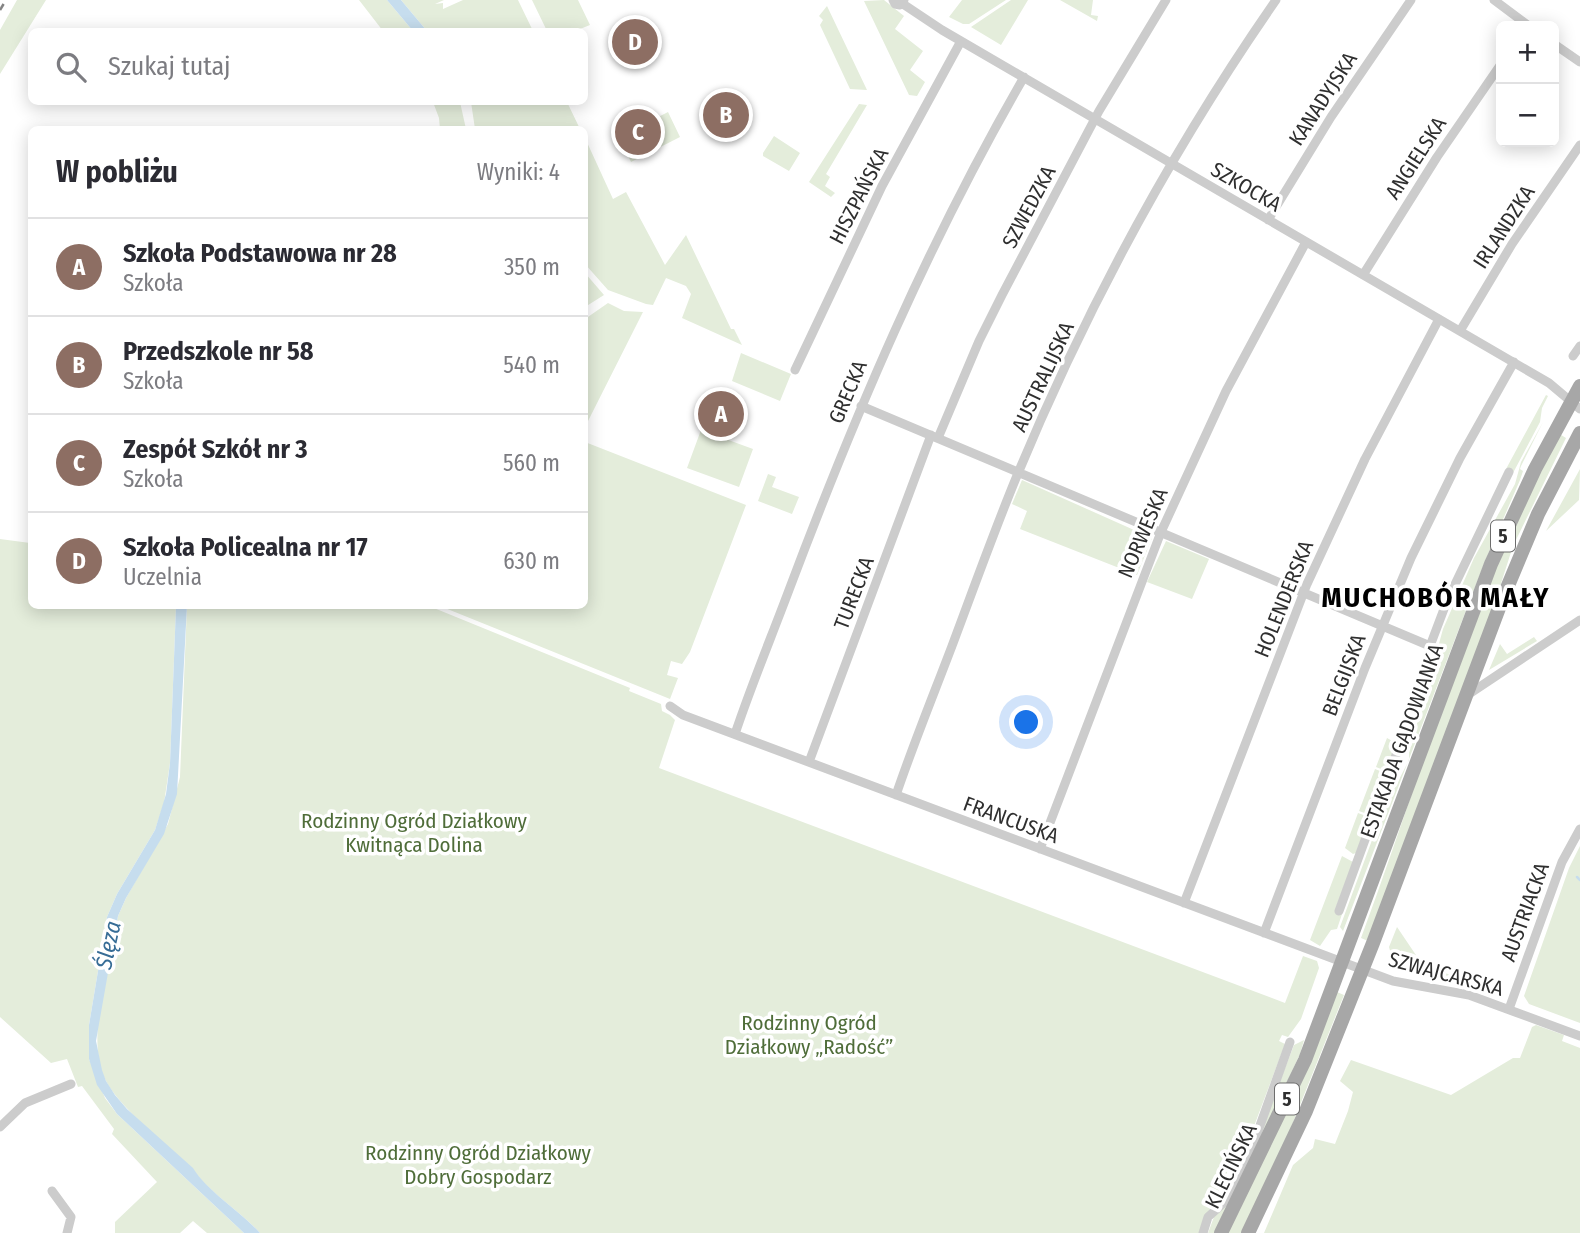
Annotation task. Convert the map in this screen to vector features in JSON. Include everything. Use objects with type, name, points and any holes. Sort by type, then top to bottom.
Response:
[{"type":"main road","name":"ESTAKADA GĄDOWIANKA","points":[[1342,961],[1491,564],[1529,480],[1576,405],[1580,386]]},
{"type":"main road","name":"ESTAKADA GĄDOWIANKA","points":[[1362,969],[1538,514],[1580,433]]},
{"type":"main road","name":"KLECIŃSKA","points":[[1222,1233],[1292,1089],[1342,961]]},
{"type":"main road","name":"5","points":[[1248,1233],[1306,1111],[1362,969]]},
{"type":"street","name":"SZKOCKA","points":[[893,0],[897,5],[904,2],[961,41],[1514,362],[1554,386],[1576,405]]},
{"type":"street","name":"SZWEDZKA","points":[[934,437],[979,341],[1095,118],[1166,0]]},
{"type":"street","name":"AUSTRALIJSKA","points":[[896,795],[1019,472],[1085,328],[1173,164],[1235,61],[1276,0]]},
{"type":"street","name":"KANADYJSKA","points":[[1268,220],[1331,117],[1411,0]]},
{"type":"street","points":[[1494,0],[1522,21]]},
{"type":"street","name":"HISZPAŃSKA","points":[[795,370],[882,186],[961,41]]},
{"type":"street","points":[[1559,47],[1580,62]]},
{"type":"street","name":"ANGIELSKA","points":[[1363,275],[1437,157],[1496,71]]},
{"type":"street","name":"GRECKA","points":[[735,734],[861,406],[930,253],[1024,77]]},
{"type":"street","name":"IRLANDZKA","points":[[1460,331],[1513,244],[1580,145]]},
{"type":"street","name":"NORWESKA","points":[[1041,849],[1161,532],[1232,379],[1306,242]]},
{"type":"street","name":"HOLENDERSKA","points":[[1184,903],[1303,593],[1365,458],[1439,319]]},
{"type":"street","points":[[1573,356],[1580,346]]},
{"type":"street","name":"BELGIJSKA","points":[[1264,933],[1382,626],[1428,520],[1514,362]]},
{"type":"street","points":[[861,406],[1430,646]]},
{"type":"street","name":"TURECKA","points":[[809,762],[934,437]]},
{"type":"street","points":[[1339,911],[1415,703],[1430,646],[1456,580],[1509,472]]},
{"type":"street","points":[[1465,697],[1485,681],[1580,620]]},
{"type":"street","name":"FRANCUSKA","points":[[670,706],[677,712],[1342,961]]},
{"type":"street","name":"AUSTRIACKA","points":[[1509,1009],[1562,862],[1580,829]]},
{"type":"street","name":"SZWAJCARSKA","points":[[1342,961],[1407,985],[1459,993],[1580,1036]]},
{"type":"street","points":[[1203,1233],[1208,1217],[1228,1198],[1253,1145],[1290,1042]]},
{"type":"street","points":[[0,1127],[25,1103],[71,1084]]},
{"type":"street","points":[[52,1191],[71,1217],[67,1233]]},
{"type":"green space","points":[[17,0],[46,0],[0,74],[0,30]]},
{"type":"green space","points":[[359,0],[387,0],[410,28],[381,28]]},
{"type":"green space","points":[[401,0],[444,0],[435,4],[443,3],[443,9],[463,0],[518,0],[532,28],[424,28]]},
{"type":"green space","points":[[532,0],[578,0],[590,25],[582,28],[546,28]]},
{"type":"green space","points":[[884,0],[904,16],[895,29],[923,51],[910,70],[925,82],[917,96],[909,95],[864,1]]},
{"type":"green space","points":[[962,0],[1006,0],[969,24],[963,24],[949,17]]},
{"type":"green space","points":[[1011,0],[1028,0],[1001,45],[971,27]]},
{"type":"green space","points":[[1060,0],[1093,0],[1091,15],[1098,16],[1097,21]]},
{"type":"green space","points":[[827,6],[867,90],[850,89],[820,25],[823,20],[819,16]]},
{"type":"green space","points":[[859,104],[867,105],[826,174],[830,177],[825,186],[835,193],[831,197],[809,182]]},
{"type":"green space","points":[[434,105],[461,105],[465,126],[440,126]]},
{"type":"green space","points":[[471,105],[568,105],[579,126],[475,126]]},
{"type":"green space","points":[[668,112],[680,137],[631,162],[619,137]]},
{"type":"green space","points":[[774,136],[800,153],[789,171],[763,156]]},
{"type":"green space","points":[[588,145],[613,199],[626,192],[665,265],[686,235],[731,329],[734,329],[742,345],[682,318],[691,294],[686,286],[666,278],[653,305],[608,290],[588,267]]},
{"type":"green space","points":[[588,276],[604,295],[588,305]]},
{"type":"green space","points":[[608,303],[624,311],[643,312],[588,421],[588,317]]},
{"type":"green space","points":[[741,353],[791,374],[780,401],[732,381]]},
{"type":"green space","points":[[1546,395],[1548,396],[1542,408],[1540,422],[1513,473],[1506,469]]},
{"type":"green space","points":[[1543,422],[1521,466],[1523,471],[1520,480],[1485,561],[1409,759],[1409,743],[1443,629],[1474,558],[1515,484],[1521,462]]},
{"type":"green space","points":[[701,430],[753,449],[739,487],[687,468]]},
{"type":"green space","points":[[1558,433],[1566,438],[1513,546],[1494,605],[1368,941],[1361,938],[1458,663],[1501,555]]},
{"type":"green space","points":[[588,443],[746,505],[690,652],[682,664],[671,661],[667,675],[678,678],[670,699],[447,609],[588,609]]},
{"type":"green space","points":[[1580,469],[1579,500],[1546,531]]},
{"type":"green space","points":[[768,474],[776,477],[772,487],[799,497],[792,514],[758,501]]},
{"type":"green space","points":[[1022,480],[1152,538],[1137,575],[1020,529],[1027,511],[1012,504]]},
{"type":"green space","points":[[0,539],[28,543],[28,609],[176,609],[170,763],[164,803],[155,830],[117,894],[107,917],[89,1025],[89,1059],[105,1098],[117,1114],[244,1233],[207,1233],[193,1221],[180,1233],[115,1233],[115,1222],[157,1182],[112,1134],[114,1129],[82,1086],[78,1087],[67,1059],[51,1063],[0,1017]]},
{"type":"green space","points":[[1166,541],[1209,559],[1192,599],[1147,582]]},
{"type":"green space","points":[[187,609],[436,609],[630,688],[629,691],[661,704],[662,711],[675,720],[659,768],[1285,1003],[1303,956],[1317,961],[1319,968],[1301,1019],[1288,1037],[1282,1035],[1279,1041],[1285,1044],[1248,1142],[1233,1159],[1200,1233],[260,1233],[122,1102],[106,1081],[100,1064],[98,1023],[118,916],[168,824],[180,777]]},
{"type":"green space","points":[[1534,637],[1537,641],[1489,670],[1500,644],[1507,654]]},
{"type":"green space","points":[[1387,738],[1396,743],[1386,771],[1376,767]]},
{"type":"green space","points":[[1407,763],[1343,931],[1340,927],[1382,813]]},
{"type":"green space","points":[[1375,769],[1385,773],[1370,815],[1359,811]]},
{"type":"green space","points":[[1358,813],[1369,817],[1356,853],[1353,854],[1345,848]]},
{"type":"green space","points":[[1580,846],[1580,1023],[1529,1004],[1524,996],[1569,868]]},
{"type":"green space","points":[[1342,856],[1353,862],[1335,910],[1342,914],[1337,929],[1331,930],[1320,946],[1310,940]]},
{"type":"green space","points":[[1397,927],[1422,964],[1466,981],[1432,978],[1395,969],[1389,947]]},
{"type":"green space","points":[[1337,992],[1344,995],[1278,1160],[1241,1233],[1227,1233]]},
{"type":"green space","points":[[1536,1025],[1564,1035],[1562,1041],[1580,1048],[1580,1233],[1264,1233],[1293,1165],[1313,1148],[1315,1139],[1335,1144],[1353,1092],[1340,1081],[1351,1060],[1451,1095],[1513,1058],[1520,1058],[1532,1027]]},
{"type":"green space","points":[[1304,1040],[1300,1054],[1216,1233],[1208,1233],[1259,1135],[1294,1045]]},
{"type":"water","points":[[387,0],[401,0],[424,28],[410,28]]},
{"type":"water","name":"Ślęza","points":[[176,609],[187,609],[177,794],[164,834],[118,916],[96,1041],[102,1070],[115,1095],[260,1233],[244,1233],[117,1114],[97,1085],[89,1059],[89,1025],[107,917],[117,894],[155,830],[166,794],[170,763]]},
{"type":"waterway","points":[[1577,877],[1580,880]]},
{"type":"railway","points":[[0,10],[6,0]]},
{"type":"place","name":"Szkoła Policealna nr 17","points":[[635,42]]},
{"type":"place","name":"Przedszkole nr 58","points":[[726,115]]},
{"type":"place","name":"Zespół Szkół nr 3","points":[[638,132]]},
{"type":"place","name":"Szkoła Podstawowa nr 28","points":[[721,414]]},
{"type":"district","name":"MUCHOBÓR MAŁY","points":[[1436,597]]},
{"type":"park label","name":"Rodzinny Ogród Działkowy Kwitnąca Dolina","points":[[414,833]]},
{"type":"park label","name":"Rodzinny Ogród Działkowy „Radość”","points":[[809,1035]]},
{"type":"park label","name":"Rodzinny Ogród Działkowy Dobry Gospodarz","points":[[478,1165]]}]
